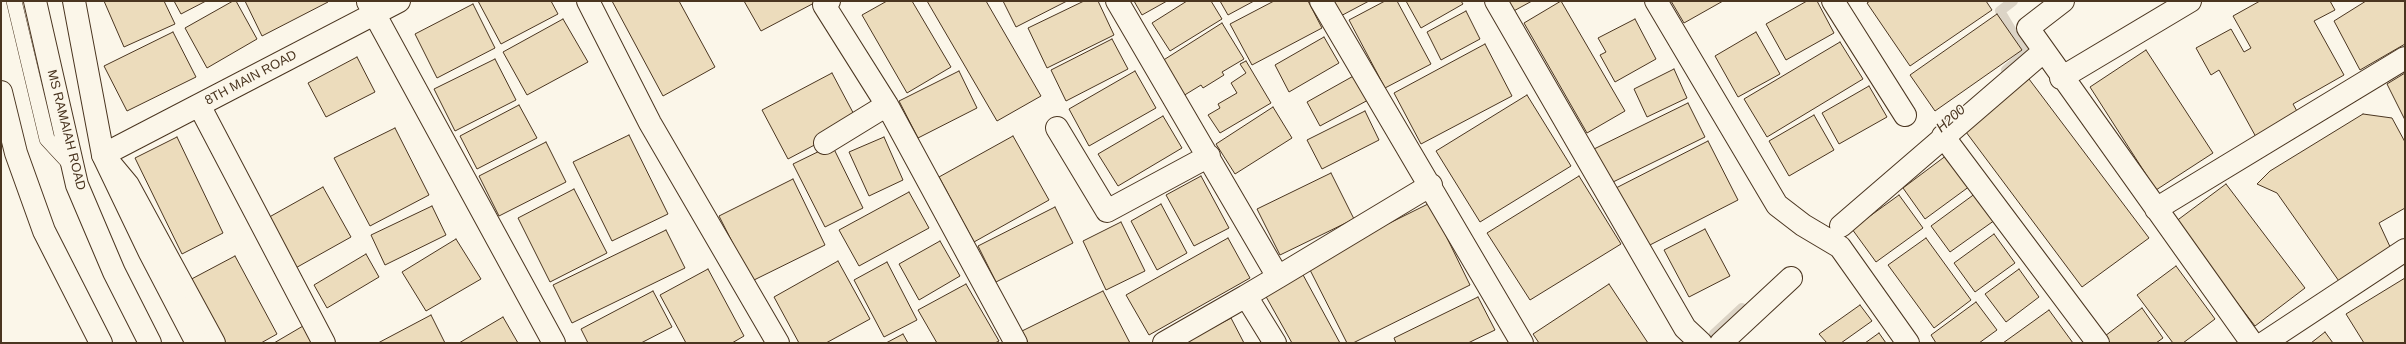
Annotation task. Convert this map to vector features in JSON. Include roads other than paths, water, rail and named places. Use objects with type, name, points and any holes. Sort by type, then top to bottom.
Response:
[{"type":"street","name":"MS RAMAIAH ROAD","points":[[35,1],[78,185],[114,272],[150,343]]},
{"type":"street","points":[[74,1],[103,155],[150,253],[197,343]]},
{"type":"street","name":"8TH MAIN ROAD","points":[[103,155],[199,105],[371,7],[399,1]]},
{"type":"street","points":[[588,1],[650,123],[778,343]]},
{"type":"street","points":[[830,1],[824,5],[887,106],[1016,343]]},
{"type":"street","points":[[1117,1],[1209,156],[1278,277]]},
{"type":"street","points":[[1321,1],[1431,185],[1522,343]]},
{"type":"street","points":[[1496,1],[1685,328],[1701,343]]},
{"type":"street","points":[[1656,1],[1777,205],[1802,225],[1840,247],[1908,343]]},
{"type":"street","points":[[1833,1],[1905,115]]},
{"type":"street","points":[[2063,1],[2028,28],[2042,52],[2252,343]]},
{"type":"street","points":[[2061,78],[2190,1]]},
{"type":"street","points":[[371,7],[554,343]]},
{"type":"street","points":[[1841,226],[1943,136],[2042,52]]},
{"type":"street","points":[[2156,209],[2405,58]]},
{"type":"street","points":[[1,92],[16,153],[44,231],[101,343]]},
{"type":"street","points":[[199,105],[324,343]]},
{"type":"street","points":[[825,143],[887,106]]},
{"type":"street","points":[[1057,128],[1107,211],[1209,156]]},
{"type":"street","points":[[1943,136],[2098,343]]},
{"type":"street","points":[[103,155],[128,185],[214,343]]},
{"type":"street","points":[[1164,343],[1246,296],[1431,185]]},
{"type":"street","points":[[2264,343],[2405,250]]},
{"type":"street","points":[[1721,343],[1791,278]]},
{"type":"street","points":[[1246,296],[1275,343]]},
{"type":"lane","points":[[14,1],[47,139],[74,168]]},
{"type":"waterway","name":"H200","points":[[2006,70],[2025,53],[2000,11],[2013,1]]},
{"type":"waterway","name":"H200","points":[[1714,334],[1742,308]]}]
